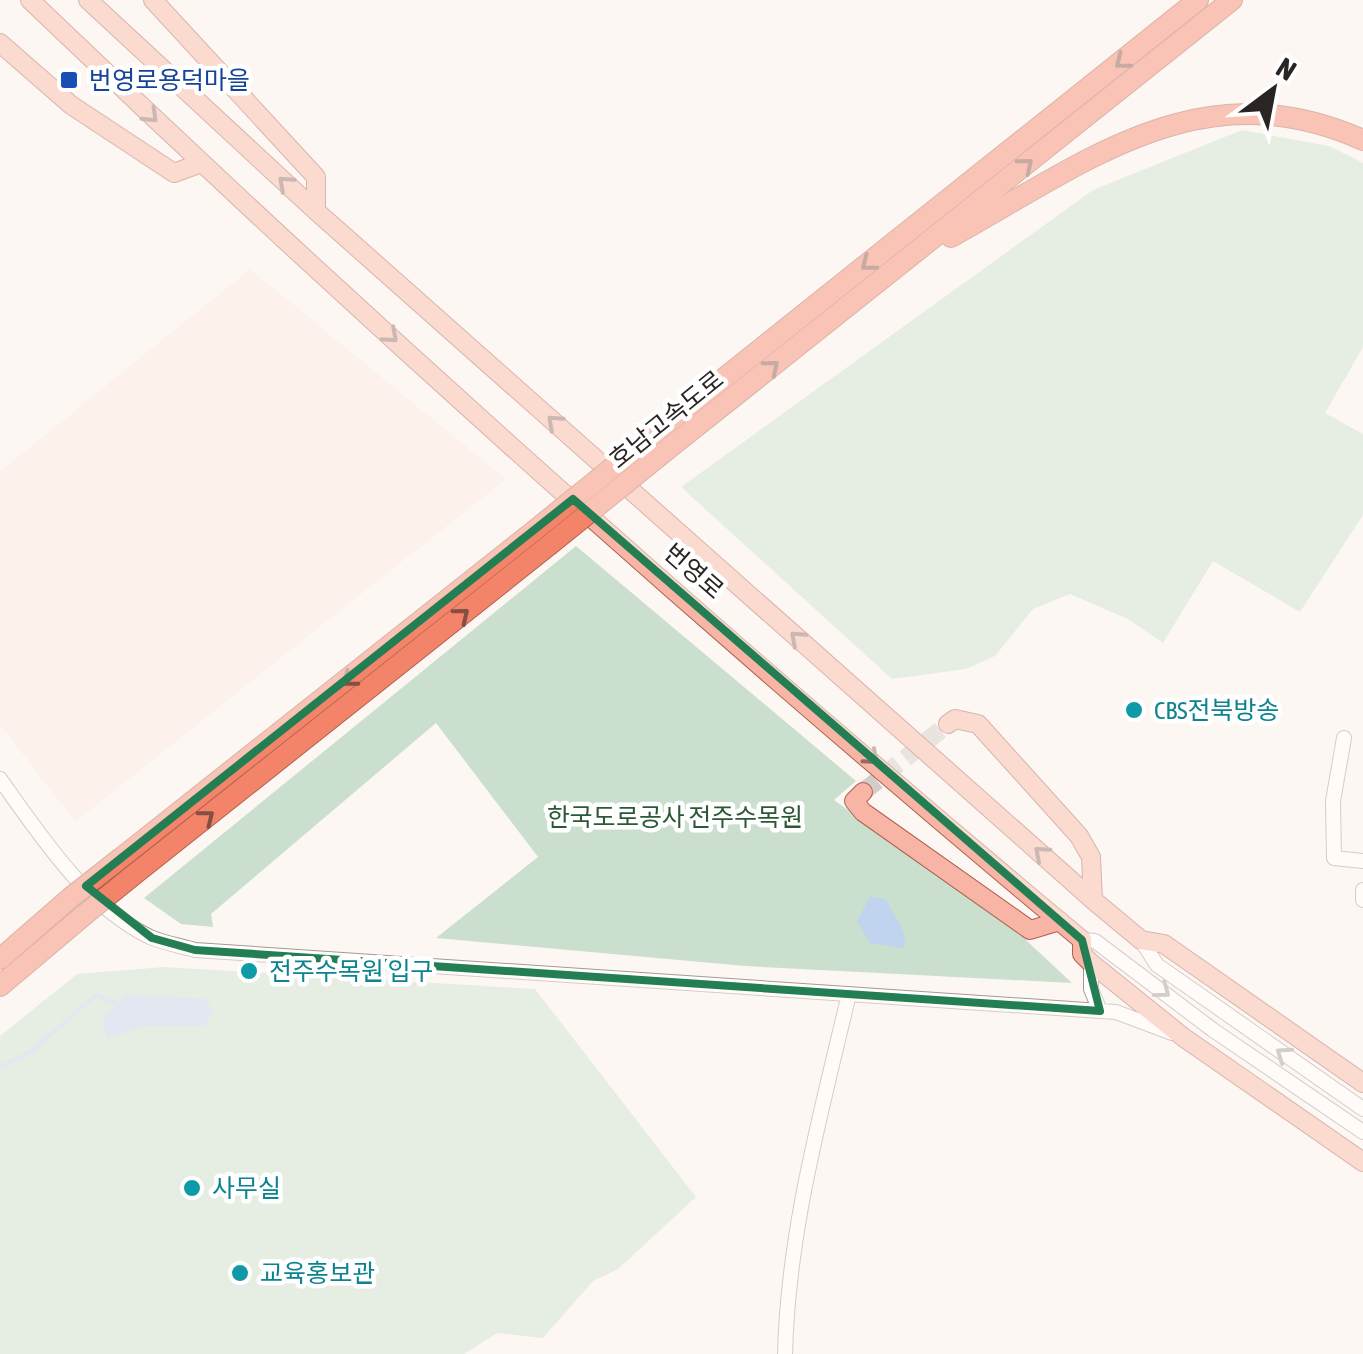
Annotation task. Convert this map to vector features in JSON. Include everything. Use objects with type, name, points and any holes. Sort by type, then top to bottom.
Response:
[{"type":"highway","name":"호남고속도로","points":[[0,986],[1198,0]]},
{"type":"highway","name":"호남고속도로","points":[[661,442],[922,248],[1232,0]]},
{"type":"highway","points":[[922,248],[939,244],[1125,140],[1200,116],[1247,112],[1285,115],[1363,140]]},
{"type":"highway","name":"호남고속도로","points":[[0,958],[121,858],[541,539]]},
{"type":"main road","name":"번영로","points":[[30,0],[201,164],[514,448],[1082,940]]},
{"type":"main road","name":"번영로","points":[[88,0],[316,211],[1141,940]]},
{"type":"main road","points":[[154,0],[316,177],[316,211]]},
{"type":"main road","points":[[0,44],[70,105],[174,173],[201,164]]},
{"type":"main road","points":[[948,724],[955,719],[978,724],[1079,836],[1090,857],[1093,900]]},
{"type":"main road","points":[[863,792],[854,801],[862,812],[1030,930],[1060,921]]},
{"type":"main road","points":[[1082,940],[1082,954],[1090,964],[1184,1038],[1363,1162]]},
{"type":"main road","points":[[1141,940],[1164,944],[1363,1083]]},
{"type":"street","points":[[1344,738],[1333,801],[1334,858],[1363,861]]},
{"type":"street","points":[[0,778],[71,871],[120,917],[152,938],[196,950],[1116,1012],[1184,1038]]},
{"type":"street","points":[[1363,890],[1363,900]]},
{"type":"street","name":"번영로","points":[[1082,940],[1095,941],[1213,1030],[1363,1132]]},
{"type":"street","name":"번영로","points":[[1141,940],[1157,965],[1363,1109]]},
{"type":"street","points":[[1090,964],[1091,988],[1100,1011]]},
{"type":"street","points":[[785,1354],[787,1290],[797,1225],[849,994]]},
{"type":"highlighted area","points":[[573,499],[1082,940],[1100,1011],[195,950],[152,938],[86,886]]},
{"type":"shaded area","points":[[250,269],[506,479],[75,822],[0,725],[0,471]]},
{"type":"green space","points":[[1242,130],[1329,146],[1363,163],[1363,347],[1325,413],[1363,434],[1363,515],[1300,612],[1213,561],[1163,643],[1128,619],[1070,594],[1033,609],[995,656],[966,669],[892,679],[681,487],[1093,190]]},
{"type":"green space","name":"한국도로공사 전주수목원","points":[[576,546],[856,781],[834,800],[1011,926],[1072,983],[745,966],[436,938],[538,857],[436,723],[211,914],[213,927],[181,924],[144,898]]},
{"type":"green space","points":[[164,967],[535,989],[696,1197],[618,1269],[593,1281],[543,1338],[497,1333],[464,1354],[0,1354],[0,1036],[77,974]]},
{"type":"water","points":[[870,897],[886,899],[905,935],[904,948],[870,943],[857,921]]},
{"type":"water","points":[[127,995],[207,999],[213,1012],[204,1026],[146,1026],[108,1038],[102,1024],[105,1015]]},
{"type":"waterway","points":[[0,1067],[32,1051],[96,995],[116,1004]]},
{"type":"tunnel","points":[[863,792],[948,724]]},
{"type":"place","name":"번영로용덕마을","points":[[69,80]]},
{"type":"place","name":"CBS전북방송","points":[[1134,710]]},
{"type":"place","name":"전주수목원 입구","points":[[249,971]]},
{"type":"place","name":"사무실","points":[[192,1188]]},
{"type":"place","name":"교육홍보관","points":[[240,1273]]}]
